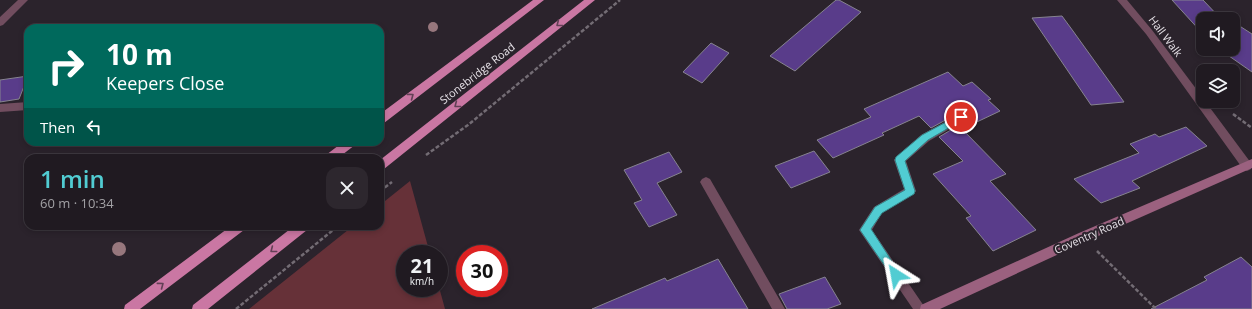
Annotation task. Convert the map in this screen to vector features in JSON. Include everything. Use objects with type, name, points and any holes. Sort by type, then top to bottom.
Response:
[{"type":"highway","name":"Stonebridge Road","points":[[384,117],[539,0]]},
{"type":"highway","name":"Stonebridge Road","points":[[384,163],[590,0]]},
{"type":"highway","points":[[335,154],[346,146]]},
{"type":"highway","points":[[130,309],[235,230]]},
{"type":"highway","points":[[198,309],[298,230]]},
{"type":"main road","name":"Coventry Road","points":[[926,309],[1083,237],[1250,164]]},
{"type":"street","points":[[0,23],[23,0]]},
{"type":"street","name":"Hall Walk","points":[[1122,0],[1149,32],[1250,164]]},
{"type":"street","points":[[0,108],[24,106]]},
{"type":"street","points":[[920,309],[865,230],[878,210],[910,191],[900,160],[925,138],[961,117]]},
{"type":"street","points":[[706,182],[779,309]]},
{"type":"path","points":[[425,156],[468,125],[620,0]]},
{"type":"path","points":[[1231,110],[1252,128]]},
{"type":"path","points":[[384,188],[396,178]]},
{"type":"path","points":[[236,309],[333,230]]},
{"type":"path","points":[[1083,237],[1156,309]]},
{"type":"shaded area","points":[[410,181],[428,245],[396,245],[396,297],[442,297],[445,309],[249,309],[348,230],[384,230],[384,202]]},
{"type":"building","points":[[836,0],[839,0],[861,12],[795,71],[770,56]]},
{"type":"building","points":[[1172,0],[1203,0],[1214,12],[1196,12],[1196,26]]},
{"type":"building","points":[[1062,16],[1124,102],[1091,105],[1032,18]]},
{"type":"building","points":[[1240,26],[1252,34],[1252,72],[1229,56],[1240,56]]},
{"type":"building","points":[[711,43],[729,53],[702,83],[683,72]]},
{"type":"building","points":[[948,72],[963,86],[972,82],[991,99],[988,100],[1000,111],[962,129],[1006,174],[990,181],[1036,230],[993,251],[966,218],[971,216],[933,174],[963,161],[939,137],[966,121],[967,117],[965,113],[960,112],[931,128],[919,116],[882,133],[884,135],[833,158],[817,140],[871,117],[864,109]]},
{"type":"building","points":[[24,77],[24,86],[19,99],[0,102],[0,80]]},
{"type":"building","points":[[1186,127],[1207,146],[1132,181],[1140,188],[1101,203],[1074,179],[1139,153],[1130,144],[1155,134],[1159,137]]},
{"type":"building","points":[[814,151],[830,172],[791,188],[775,166]]},
{"type":"building","points":[[669,152],[682,172],[657,183],[677,215],[649,227],[634,203],[642,200],[624,170]]},
{"type":"building","points":[[1241,257],[1252,267],[1252,309],[1151,309],[1207,280],[1204,277]]},
{"type":"building","points":[[718,259],[748,309],[592,309],[665,278],[667,281]]},
{"type":"building","points":[[825,277],[841,304],[827,309],[787,309],[779,294]]},
{"type":"route","points":[[896,275],[865,230],[878,210],[910,191],[900,160],[925,138],[961,117]]}]
